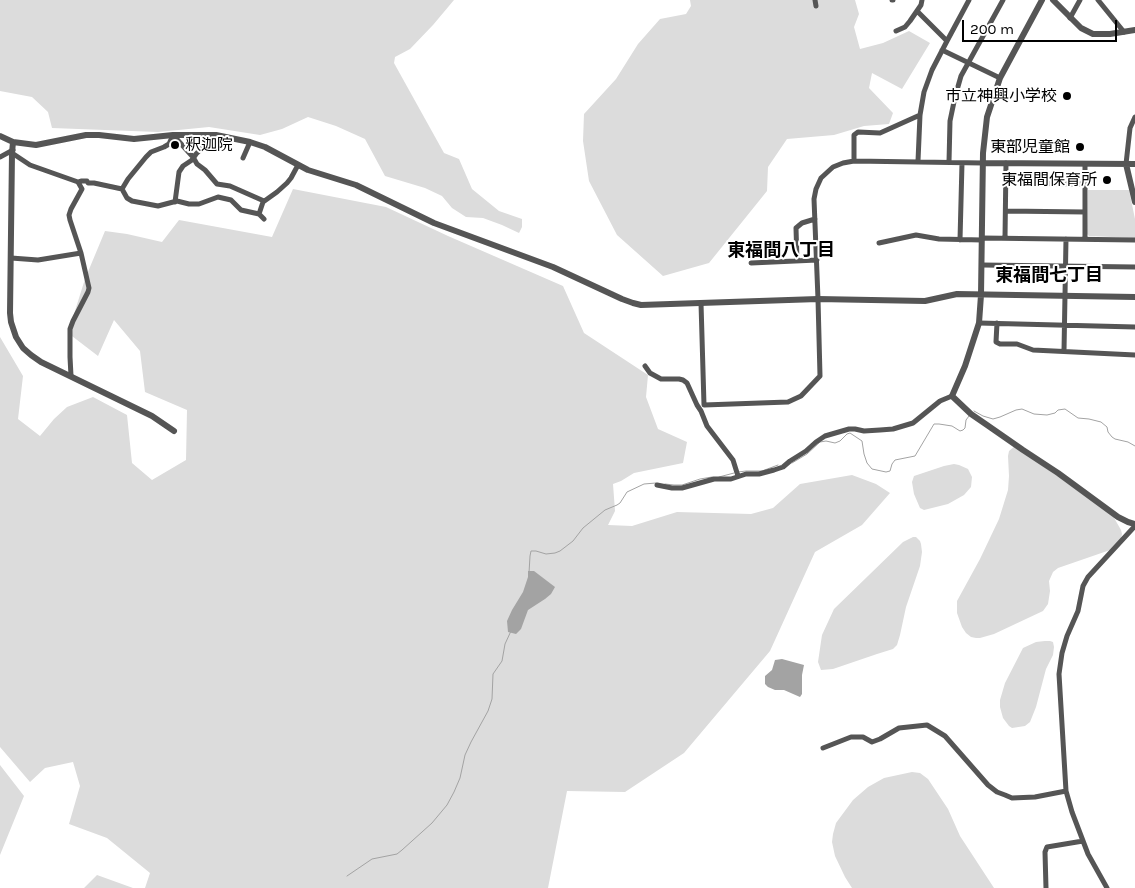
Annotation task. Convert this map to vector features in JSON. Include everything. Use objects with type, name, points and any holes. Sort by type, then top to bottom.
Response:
[{"type":"street","points":[[896,31],[905,27],[917,11],[922,0]]},
{"type":"street","points":[[918,161],[920,115],[924,92],[932,70],[969,0]]},
{"type":"street","points":[[949,162],[950,121],[962,76],[1003,0]]},
{"type":"street","points":[[657,485],[682,488],[746,474],[759,474],[783,467],[825,436],[855,428],[864,431],[880,430],[913,423],[940,401],[952,396],[979,323],[984,135],[987,117],[1000,78],[1042,0]]},
{"type":"street","points":[[1053,0],[1080,28],[1093,34],[1110,34],[1135,30]]},
{"type":"street","points":[[1070,18],[1080,0]]},
{"type":"street","points":[[1098,0],[1124,32]]},
{"type":"street","points":[[917,11],[947,41]]},
{"type":"street","points":[[942,50],[1000,78]]},
{"type":"street","points":[[854,161],[854,135],[858,132],[880,134],[920,115]]},
{"type":"street","points":[[1135,117],[1130,128],[1126,164],[1135,199]]},
{"type":"street","points":[[0,136],[14,142],[36,145],[86,135],[134,139],[204,135],[250,142],[265,147],[308,170],[356,185],[434,223],[553,267],[633,303],[642,305],[818,299],[925,301],[957,294],[1135,297]]},
{"type":"street","points":[[175,202],[179,172],[203,147],[204,135]]},
{"type":"street","points":[[174,136],[217,184],[230,186],[264,201]]},
{"type":"street","points":[[122,189],[146,157],[151,152],[169,144],[174,136]]},
{"type":"street","points":[[14,142],[12,151],[10,313],[16,337],[23,348],[31,355],[152,416],[174,431]]},
{"type":"street","points":[[242,158],[250,142]]},
{"type":"street","points":[[12,151],[30,164],[78,182],[87,181],[88,183],[122,189]]},
{"type":"street","points":[[0,156],[12,151]]},
{"type":"street","points":[[645,366],[650,372],[661,379],[683,380],[687,383],[697,405],[703,408],[788,402],[801,396],[820,376],[814,199],[821,178],[833,167],[854,161],[1135,164]]},
{"type":"street","points":[[960,240],[962,163]]},
{"type":"street","points":[[1006,163],[1006,238]]},
{"type":"street","points":[[1085,164],[1085,239]]},
{"type":"street","points":[[259,214],[264,201],[287,183],[298,165]]},
{"type":"street","points":[[78,182],[82,189]]},
{"type":"street","points":[[71,376],[70,329],[89,288],[81,252],[69,215],[82,189],[88,183]]},
{"type":"street","points":[[1006,183],[1085,184]]},
{"type":"street","points":[[218,197],[220,184]]},
{"type":"street","points":[[122,189],[126,198],[132,201],[158,206],[175,202],[199,204],[218,197],[231,200],[241,210],[259,214],[264,219]]},
{"type":"street","points":[[1006,211],[1086,212]]},
{"type":"street","points":[[797,261],[796,228],[802,223],[815,219]]},
{"type":"street","points":[[879,243],[916,235],[960,240],[1006,238],[1135,240]]},
{"type":"street","points":[[1064,351],[1066,239]]},
{"type":"street","points":[[11,258],[38,260],[81,252]]},
{"type":"street","points":[[751,263],[817,260]]},
{"type":"street","points":[[982,265],[1135,267]]},
{"type":"street","points":[[701,303],[703,408],[706,426],[734,460],[738,476]]},
{"type":"street","points":[[979,323],[1135,327]]},
{"type":"street","points":[[997,323],[996,342],[1000,344],[1017,344],[1032,350],[1135,355]]},
{"type":"street","points":[[952,396],[987,425],[1058,473],[1118,517],[1135,525],[1088,577],[1083,586],[1078,611],[1062,653],[1059,674],[1066,791],[1082,841],[1107,888]]},
{"type":"street","points":[[823,748],[851,737],[863,737],[872,742],[880,740],[899,728],[926,725],[945,736],[988,785],[1005,796],[1012,798],[1035,797],[1066,791]]},
{"type":"street","points":[[1046,888],[1045,852],[1047,847],[1082,841]]},
{"type":"shaded area","points":[[0,0],[454,0],[410,49],[395,57],[394,63],[444,153],[459,159],[472,189],[499,211],[522,219],[522,227],[519,233],[483,218],[466,217],[452,208],[442,196],[425,188],[385,176],[365,139],[336,126],[308,117],[282,129],[260,135],[209,127],[158,132],[52,128],[48,112],[32,97],[0,91]]},
{"type":"shaded area","points":[[690,0],[855,0],[859,14],[854,27],[860,49],[883,43],[909,31],[930,43],[902,89],[872,73],[869,88],[893,113],[889,124],[864,126],[834,135],[787,139],[768,167],[767,191],[709,263],[663,276],[617,235],[589,181],[583,141],[584,114],[616,79],[638,44],[660,19],[686,14],[691,6]]},
{"type":"shaded area","points":[[293,189],[386,207],[563,286],[584,333],[648,375],[646,397],[658,429],[687,442],[683,463],[634,473],[613,484],[615,511],[608,525],[632,526],[677,512],[751,514],[773,508],[800,484],[852,475],[876,484],[890,493],[862,525],[815,552],[770,651],[684,753],[625,792],[567,791],[548,888],[145,888],[150,873],[107,838],[69,824],[80,786],[73,762],[45,768],[30,782],[0,747],[0,337],[23,376],[18,419],[40,436],[67,407],[93,397],[127,415],[132,463],[152,480],[186,460],[187,410],[145,392],[140,351],[114,320],[98,356],[68,333],[85,279],[105,231],[162,242],[179,220],[272,237]]},
{"type":"shaded area","points":[[1088,190],[1129,190],[1135,219],[1135,238],[1089,236],[1087,234]]},
{"type":"shaded area","points":[[1015,446],[1113,516],[1121,530],[1120,543],[1113,549],[1058,568],[1053,572],[1049,581],[1048,604],[1043,611],[994,634],[980,638],[971,637],[962,627],[957,613],[957,601],[999,519],[1008,490],[1009,451]]},
{"type":"shaded area","points":[[954,464],[968,469],[972,477],[971,487],[964,495],[948,504],[924,510],[920,508],[914,494],[912,482],[914,476]]},
{"type":"shaded area","points":[[916,537],[921,544],[920,566],[906,607],[897,645],[893,649],[833,669],[821,670],[818,662],[822,635],[834,609],[903,542]]},
{"type":"shaded area","points":[[528,571],[534,571],[555,587],[551,594],[528,610],[521,629],[516,634],[508,632],[507,621],[523,592]]},
{"type":"shaded area","points":[[1036,642],[1053,642],[1053,655],[1046,669],[1030,722],[1025,726],[1012,728],[1003,718],[1000,707],[1005,683],[1023,648]]},
{"type":"shaded area","points":[[782,659],[804,665],[802,694],[800,697],[784,690],[775,690],[765,684],[765,676],[772,670],[775,660]]},
{"type":"shaded area","points":[[0,765],[24,796],[0,855]]},
{"type":"shaded area","points":[[912,772],[920,773],[928,779],[948,809],[960,836],[994,888],[852,888],[835,856],[832,842],[836,823],[853,800],[868,787],[884,778]]},
{"type":"shaded area","points":[[97,875],[133,888],[84,888]]},
{"type":"waterway","points":[[974,411],[993,419],[1022,409],[1034,414],[1047,415],[1065,409],[1078,418],[1101,422],[1107,427],[1112,437],[1135,446]]},
{"type":"waterway","points":[[792,463],[807,454],[820,442],[835,443],[850,433],[862,441],[867,463],[872,469],[890,471],[895,460],[915,456],[934,424],[952,426],[960,431],[965,428],[966,420],[969,416]]},
{"type":"waterway","points":[[738,472],[762,471],[778,465]]},
{"type":"waterway","points":[[719,477],[734,473]]},
{"type":"waterway","points":[[665,484],[682,485],[712,477]]},
{"type":"waterway","points":[[529,573],[531,551],[546,554],[560,551],[573,541],[583,528],[605,510],[620,503],[627,492],[644,484],[656,483]]},
{"type":"waterway","points":[[347,876],[372,859],[397,854],[432,823],[447,805],[460,778],[465,755],[488,711],[492,699],[493,674],[502,661],[505,644],[511,631]]},
{"type":"place","name":"市立神興小学校","points":[[1067,96]]},
{"type":"place","name":"釈迦院","points":[[175,145]]},
{"type":"place","name":"東部児童館","points":[[1080,147]]},
{"type":"place","name":"東福間保育所","points":[[1107,180]]},
{"type":"district","name":"東福間八丁目","points":[[781,251]]},
{"type":"district","name":"東福間七丁目","points":[[1049,276]]}]
